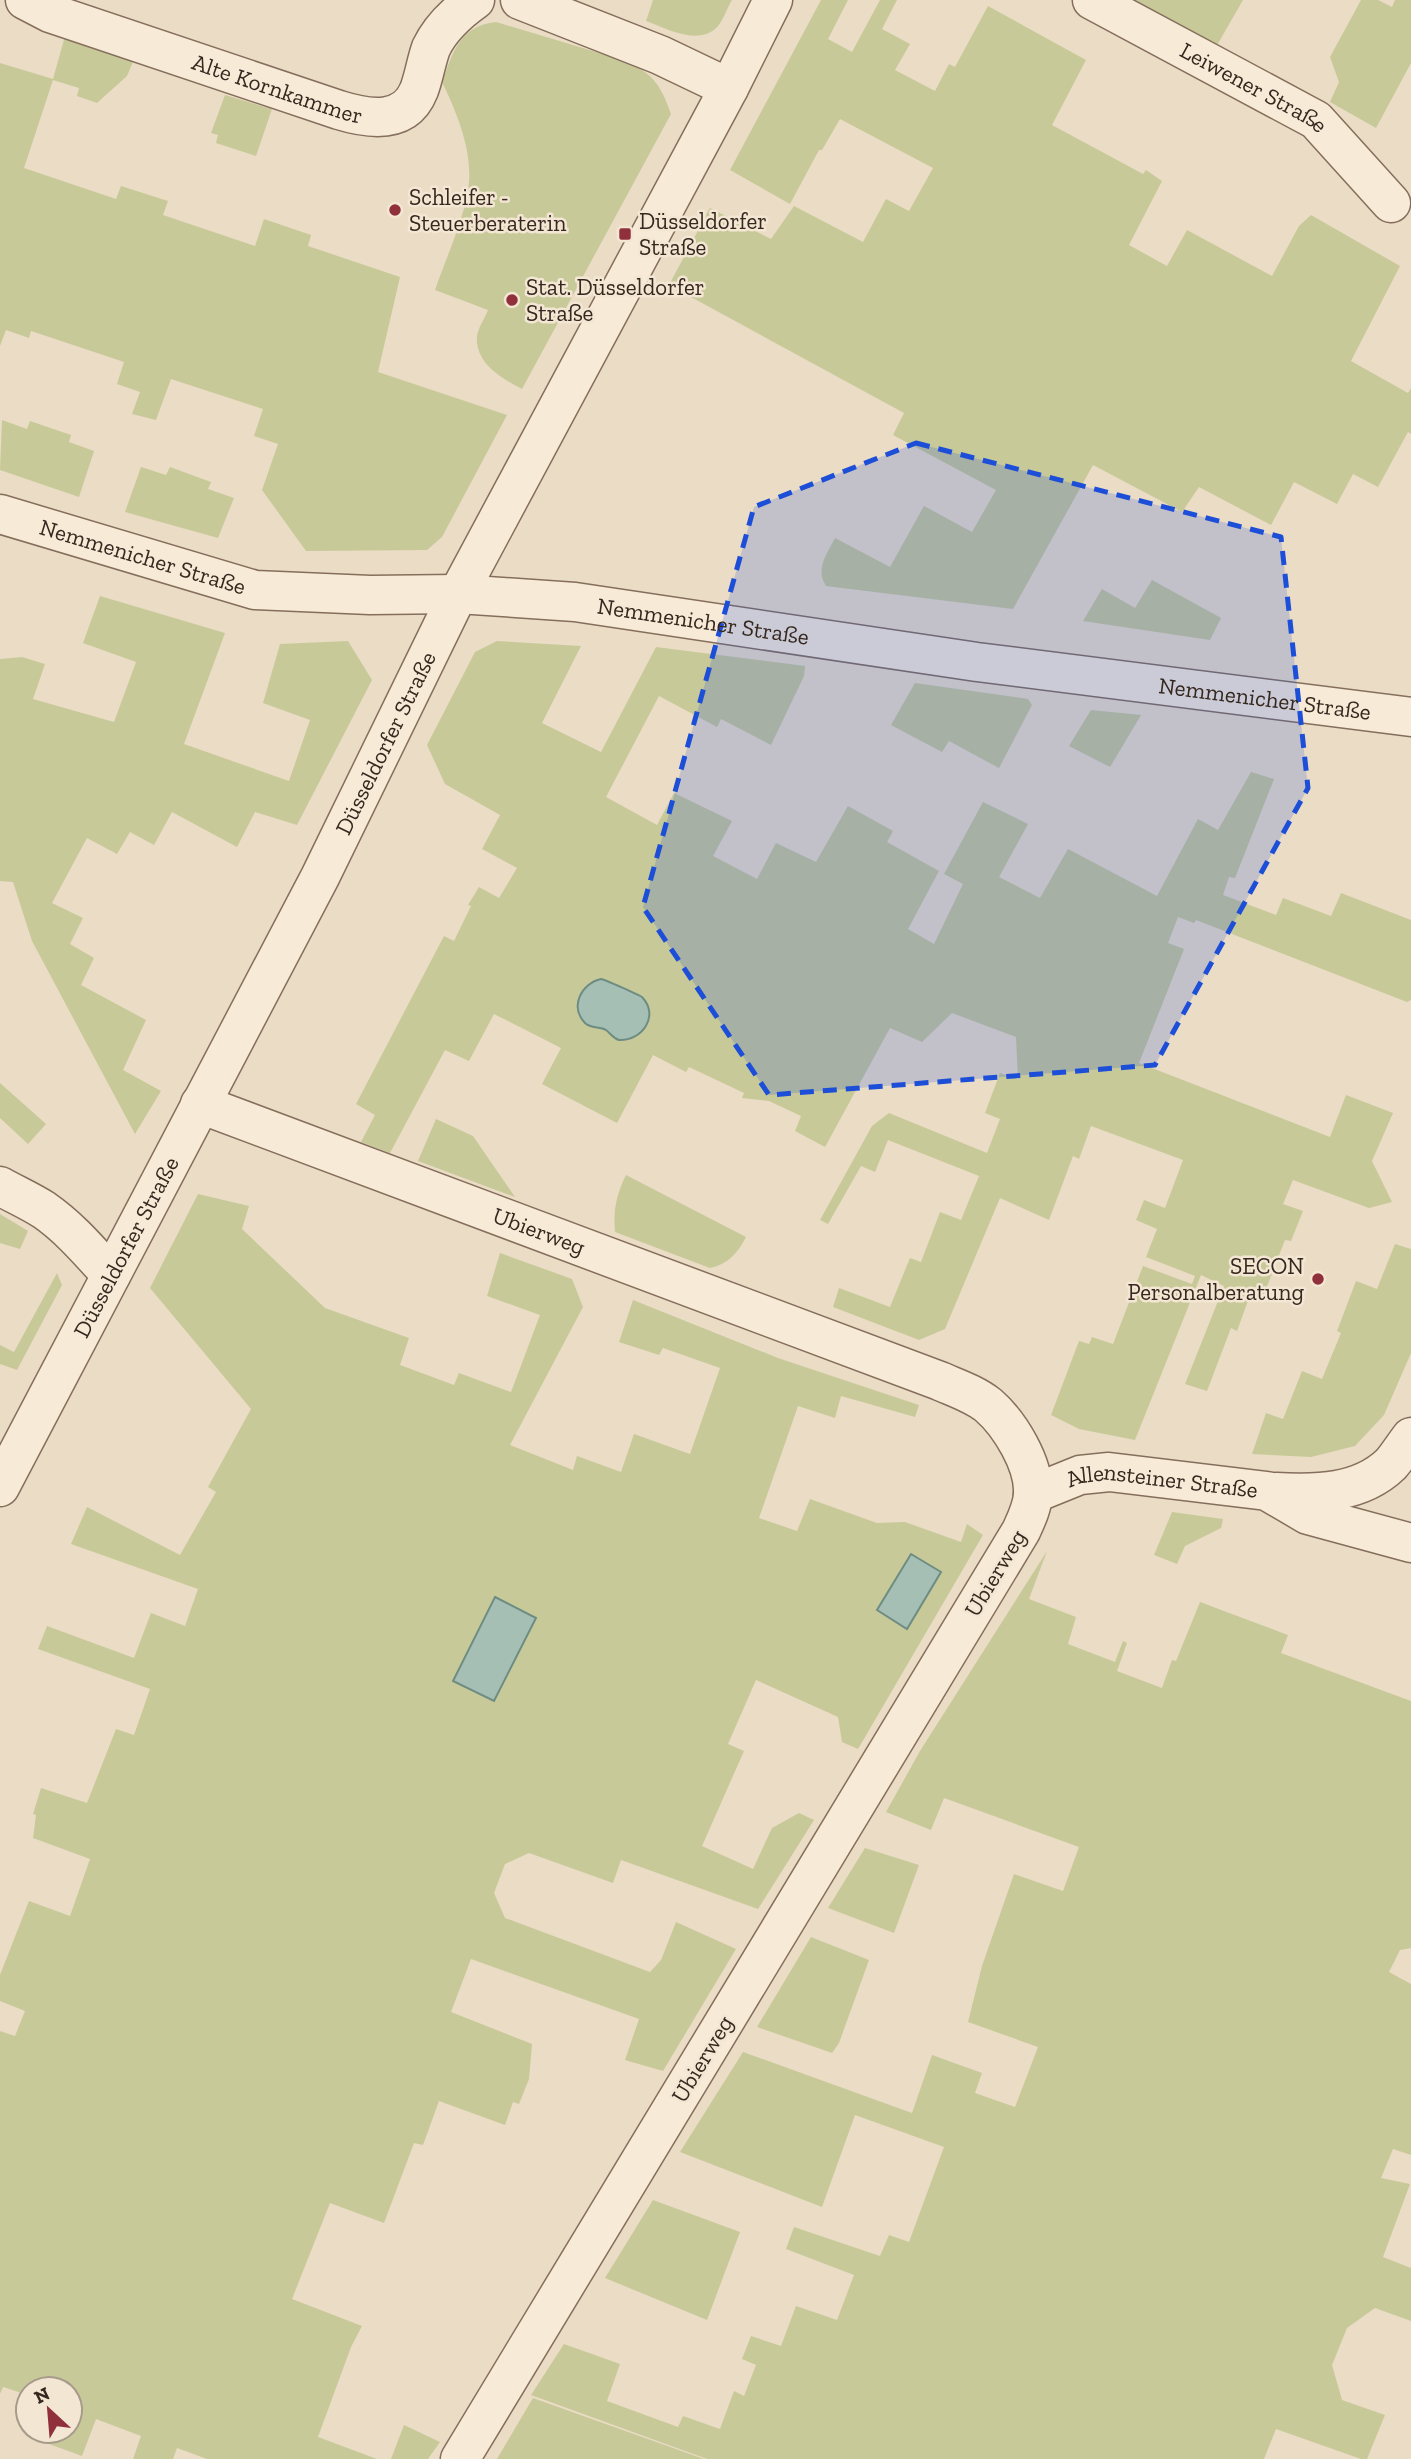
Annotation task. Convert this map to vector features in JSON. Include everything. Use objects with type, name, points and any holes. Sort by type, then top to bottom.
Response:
[{"type":"street","name":"Alte Kornkammer","points":[[25,0],[37,8],[76,22],[339,110],[373,118],[397,114],[414,101],[431,49],[439,35],[475,0]]},
{"type":"street","points":[[520,0],[660,55],[729,88]]},
{"type":"street","name":"Düsseldorfer Straße","points":[[0,1487],[320,877],[458,594],[729,88],[773,0]]},
{"type":"street","name":"Leiwener Straße","points":[[1093,0],[1316,120],[1391,203]]},
{"type":"street","name":"Nemmenicher Straße","points":[[0,514],[255,590],[370,595],[458,594],[575,602],[977,662],[1411,718]]},
{"type":"street","name":"Ubierweg","points":[[200,1104],[967,1393],[988,1406],[1014,1436],[1024,1457],[1033,1494],[1028,1518],[1021,1531],[460,2459]]},
{"type":"street","points":[[0,1186],[43,1209],[111,1275]]},
{"type":"street","points":[[1266,1491],[1308,1494],[1336,1492],[1367,1481],[1390,1464],[1411,1437]]},
{"type":"street","name":"Allensteiner Straße","points":[[1033,1494],[1080,1475],[1109,1472],[1266,1491],[1308,1515],[1411,1543]]},
{"type":"highlighted area","points":[[916,443],[1281,537],[1308,788],[1155,1065],[769,1095],[643,907],[754,507]]},
{"type":"green space","points":[[653,0],[732,0],[718,27],[707,34],[690,35],[646,21]]},
{"type":"green space","points":[[821,0],[848,0],[828,39],[852,52],[880,0],[897,0],[882,29],[910,44],[895,70],[935,91],[949,64],[955,67],[988,6],[1086,60],[1052,125],[1143,174],[1146,170],[1162,181],[1129,245],[1167,266],[1187,230],[1272,276],[1299,226],[1311,215],[1400,266],[1351,361],[1408,393],[1411,388],[1411,434],[1408,432],[1378,487],[1353,474],[1337,504],[1294,482],[1271,525],[1199,487],[1182,512],[1093,465],[1013,609],[826,586],[822,568],[835,538],[890,567],[924,506],[972,532],[996,490],[893,435],[904,413],[669,285],[710,208],[771,239],[794,206],[863,242],[886,199],[909,211],[933,168],[840,119],[822,150],[819,150],[790,204],[730,170]]},
{"type":"green space","points":[[1130,0],[1243,0],[1216,47]]},
{"type":"green space","points":[[1361,0],[1378,0],[1392,7],[1395,0],[1411,0],[1411,63],[1376,128],[1330,102],[1339,82],[1330,57]]},
{"type":"green space","points":[[496,22],[626,61],[655,82],[664,95],[671,114],[522,389],[498,375],[480,354],[477,336],[488,310],[435,290],[462,216],[469,177],[467,149],[454,108],[442,82],[454,51],[466,35],[474,29]]},
{"type":"green space","points":[[65,36],[135,57],[127,76],[97,103],[77,96],[79,88],[53,80],[24,168],[116,199],[121,186],[168,201],[163,215],[255,246],[264,219],[311,235],[308,246],[400,277],[378,372],[507,415],[442,537],[427,550],[306,551],[262,490],[278,444],[254,436],[263,409],[171,379],[156,420],[132,414],[140,392],[117,384],[124,362],[31,331],[29,338],[6,330],[0,346],[0,63],[53,79]]},
{"type":"green space","points":[[225,95],[272,109],[256,156],[216,143],[218,135],[211,133]]},
{"type":"green space","points":[[2,420],[27,429],[30,421],[71,435],[69,442],[94,451],[79,497],[0,470]]},
{"type":"green space","points":[[141,467],[166,475],[170,467],[211,482],[208,489],[234,498],[218,538],[125,512]]},
{"type":"green space","points":[[1152,580],[1221,618],[1210,640],[1083,621],[1102,589],[1135,608]]},
{"type":"green space","points":[[100,596],[225,633],[184,744],[289,781],[310,720],[263,703],[280,644],[348,641],[372,680],[297,825],[255,812],[237,847],[172,812],[154,845],[130,832],[117,854],[87,838],[52,903],[83,918],[70,944],[94,958],[81,985],[146,1020],[123,1070],[161,1091],[135,1134],[32,941],[13,882],[0,881],[0,659],[22,657],[45,664],[33,699],[114,722],[136,662],[83,643]]},
{"type":"green space","points":[[497,641],[581,646],[542,723],[601,752],[656,647],[805,666],[804,676],[771,745],[721,719],[717,727],[659,696],[606,797],[657,825],[674,793],[732,821],[713,856],[757,879],[776,843],[816,862],[848,806],[893,831],[887,842],[939,871],[908,929],[934,944],[963,884],[944,874],[983,802],[1028,824],[999,877],[1040,898],[1068,849],[1157,896],[1198,819],[1218,830],[1251,772],[1274,779],[1235,878],[1229,877],[1223,895],[1276,915],[1283,898],[1331,916],[1341,893],[1411,920],[1411,1000],[1407,1002],[1196,920],[1194,923],[1178,917],[1168,943],[1184,949],[1139,1063],[1330,1137],[1346,1095],[1393,1113],[1372,1161],[1392,1202],[1369,1208],[1293,1180],[1283,1204],[1303,1211],[1291,1241],[1285,1240],[1261,1302],[1249,1298],[1237,1331],[1231,1328],[1207,1391],[1185,1384],[1224,1286],[1201,1275],[1135,1440],[1079,1429],[1051,1415],[1079,1341],[1089,1344],[1092,1337],[1113,1344],[1143,1266],[1192,1284],[1195,1276],[1146,1257],[1157,1229],[1136,1220],[1144,1200],[1165,1208],[1183,1160],[1091,1126],[1079,1159],[1073,1156],[1049,1220],[1000,1198],[945,1329],[919,1340],[833,1307],[839,1288],[890,1307],[910,1258],[921,1262],[940,1212],[961,1220],[979,1176],[888,1140],[875,1172],[861,1166],[828,1224],[820,1220],[872,1126],[889,1113],[987,1153],[1000,1119],[985,1113],[1000,1073],[1018,1079],[1016,1037],[952,1013],[922,1042],[890,1028],[825,1147],[795,1131],[801,1116],[769,1101],[742,1098],[744,1093],[689,1067],[686,1072],[653,1055],[617,1123],[542,1084],[561,1048],[494,1014],[469,1061],[445,1050],[390,1153],[361,1142],[375,1115],[356,1104],[444,936],[454,941],[471,906],[468,905],[479,887],[499,898],[517,868],[482,849],[500,815],[445,784],[427,745],[475,652]]},
{"type":"green space","points":[[915,683],[1028,699],[1032,705],[999,768],[949,741],[942,752],[891,725]]},
{"type":"green space","points":[[1091,710],[1141,715],[1110,767],[1069,746]]},
{"type":"green space","points":[[0,1083],[46,1124],[28,1144],[0,1118]]},
{"type":"green space","points":[[436,1119],[473,1136],[515,1197],[418,1161]]},
{"type":"green space","points":[[626,1175],[746,1237],[743,1243],[727,1261],[710,1268],[615,1232],[616,1203]]},
{"type":"green space","points":[[198,1194],[249,1206],[242,1229],[325,1308],[409,1338],[400,1365],[454,1385],[459,1373],[511,1392],[540,1315],[487,1296],[500,1253],[572,1279],[583,1307],[510,1445],[573,1470],[577,1456],[621,1472],[634,1434],[690,1454],[720,1368],[663,1348],[659,1355],[619,1342],[633,1300],[778,1358],[919,1405],[915,1417],[841,1396],[835,1418],[798,1406],[759,1518],[797,1531],[810,1499],[877,1523],[905,1522],[961,1542],[967,1524],[983,1535],[858,1749],[842,1742],[838,1717],[756,1680],[728,1744],[744,1751],[702,1846],[753,1869],[772,1828],[799,1813],[814,1820],[758,1909],[621,1860],[613,1883],[529,1853],[505,1864],[494,1893],[505,1918],[650,1972],[661,1960],[676,1922],[736,1949],[663,2071],[625,2060],[639,2019],[471,1959],[451,2012],[532,2044],[529,2079],[519,2104],[513,2102],[505,2125],[439,2101],[423,2145],[414,2143],[384,2223],[330,2203],[292,2299],[362,2326],[351,2347],[318,2437],[377,2459],[207,2459],[177,2448],[173,2459],[133,2459],[141,2436],[96,2419],[82,2456],[52,2445],[84,2445],[84,2375],[14,2375],[14,2391],[3,2387],[0,2394],[0,2031],[15,2036],[25,2011],[0,2001],[0,1975],[29,1901],[70,1916],[90,1859],[33,1838],[36,1815],[33,1814],[41,1788],[87,1803],[116,1729],[134,1735],[150,1689],[38,1649],[47,1626],[134,1658],[151,1613],[185,1626],[198,1589],[71,1544],[87,1507],[180,1555],[216,1492],[208,1487],[251,1409],[150,1288]]},
{"type":"green space","points":[[0,1214],[28,1231],[20,1249],[0,1243]]},
{"type":"green space","points":[[1395,1244],[1411,1249],[1411,1353],[1384,1415],[1355,1446],[1311,1457],[1252,1454],[1266,1413],[1283,1419],[1302,1371],[1322,1379],[1341,1333],[1337,1331],[1356,1281],[1377,1289]]},
{"type":"green space","points":[[57,1273],[62,1285],[17,1370],[0,1364],[0,1345],[14,1352]]},
{"type":"green space","points":[[1172,1512],[1223,1519],[1221,1528],[1185,1546],[1177,1564],[1154,1555]]},
{"type":"green space","points":[[1047,1551],[1029,1599],[1076,1617],[1068,1644],[1115,1662],[1123,1641],[1127,1643],[1117,1671],[1162,1688],[1172,1660],[1176,1661],[1200,1602],[1288,1635],[1281,1653],[1411,1701],[1411,1948],[1400,1950],[1389,1972],[1411,1984],[1411,2155],[1393,2149],[1381,2178],[1410,2184],[1383,2257],[1411,2268],[1411,2321],[1375,2308],[1347,2328],[1332,2365],[1342,2400],[1385,2415],[1367,2459],[1276,2429],[1264,2459],[707,2459],[531,2395],[564,2344],[620,2364],[607,2401],[678,2427],[683,2416],[720,2429],[734,2391],[744,2396],[756,2365],[742,2359],[751,2336],[781,2346],[796,2306],[837,2320],[854,2275],[786,2249],[794,2227],[880,2256],[889,2235],[909,2242],[944,2147],[855,2115],[822,2207],[680,2152],[743,2052],[912,2113],[932,2055],[982,2073],[975,2093],[1015,2107],[1038,2047],[968,2022],[982,1966],[1014,1874],[1063,1891],[1079,1847],[944,1798],[931,1830],[886,1812],[920,1751]]},
{"type":"green space","points":[[865,1848],[919,1865],[894,1933],[828,1908]]},
{"type":"green space","points":[[811,1937],[869,1960],[839,2043],[832,2053],[757,2027]]},
{"type":"green space","points":[[653,2200],[740,2232],[707,2320],[605,2278]]},
{"type":"green space","points":[[533,2398],[704,2459],[497,2459]]},
{"type":"green space","points":[[404,2425],[440,2442],[428,2459],[391,2459]]},
{"type":"shaded area","points":[[601,979],[642,997],[647,1004],[649,1019],[641,1032],[619,1040],[604,1029],[585,1023],[578,1010],[580,996],[588,985]]},
{"type":"shaded area","points":[[911,1554],[941,1572],[907,1629],[877,1610]]},
{"type":"shaded area","points":[[495,1597],[536,1618],[494,1701],[453,1681]]},
{"type":"place","name":"Schleifer - Steuerberaterin","points":[[395,210]]},
{"type":"place","name":"Düsseldorfer Straße","points":[[625,234]]},
{"type":"place","name":"Stat. Düsseldorfer Straße","points":[[512,300]]},
{"type":"place","name":"SECON Personalberatung","points":[[1318,1279]]}]
